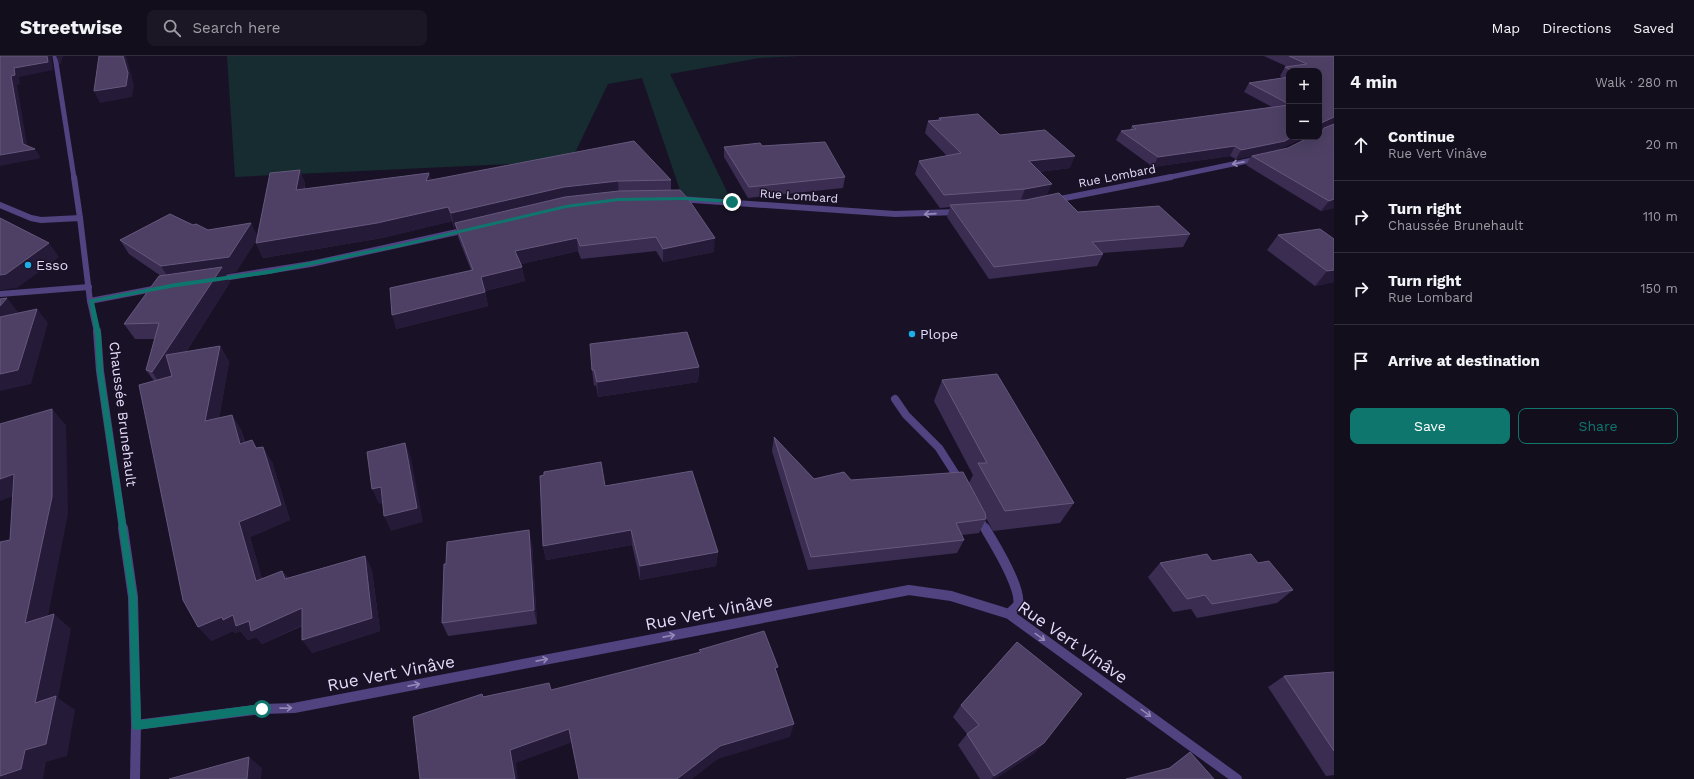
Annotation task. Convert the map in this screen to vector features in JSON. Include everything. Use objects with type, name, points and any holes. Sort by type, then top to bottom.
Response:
[{"type":"street","name":"Chaussée Brunehault","points":[[55,56],[80,218],[90,301],[98,334],[100,371],[133,597],[136,725],[135,779]]},
{"type":"street","name":"Rue Lombard","points":[[1051,201],[1266,157]]},
{"type":"street","name":"Rue Lombard","points":[[668,199],[732,202],[895,214],[965,211]]},
{"type":"street","points":[[0,204],[31,218],[41,220],[80,218]]},
{"type":"street","points":[[207,281],[269,272],[400,246],[476,228]]},
{"type":"street","points":[[90,301],[168,286]]},
{"type":"street","points":[[0,294],[89,287]]},
{"type":"street","points":[[895,399],[900,408],[931,438],[948,458],[966,493]]},
{"type":"street","points":[[973,507],[1014,583],[1020,599],[1017,606],[1009,614]]},
{"type":"street","name":"Rue Vert Vinâve","points":[[136,725],[262,709],[294,708],[908,590],[951,596],[1009,614],[1237,779]]},
{"type":"green space","points":[[227,56],[800,56],[759,58],[670,74],[732,202],[683,199],[642,78],[608,84],[571,161],[235,177]]},
{"type":"building","points":[[0,56],[47,56],[48,62],[14,68],[15,75],[11,76],[23,144],[35,149],[0,155]]},
{"type":"building","points":[[99,56],[123,56],[128,73],[126,86],[94,91]]},
{"type":"building","points":[[1289,56],[1334,56],[1334,117],[1322,123],[1322,68],[1285,67],[1307,64]]},
{"type":"building","points":[[1286,77],[1286,102],[1249,83]]},
{"type":"building","points":[[1286,105],[1287,140],[1241,150],[1235,146],[1158,157],[1121,131],[1136,129],[1132,126]]},
{"type":"building","points":[[978,114],[1000,135],[1045,130],[1075,156],[1029,161],[1052,184],[1025,189],[944,195],[919,161],[961,153],[928,121],[941,120],[939,118]]},
{"type":"building","points":[[1334,124],[1334,199],[1329,201],[1252,156],[1288,148],[1304,140],[1322,140],[1322,131],[1324,128]]},
{"type":"building","points":[[634,141],[671,180],[618,181],[564,187],[451,213],[448,207],[377,223],[256,243],[270,173],[300,170],[296,190],[429,173],[426,181]]},
{"type":"building","points":[[825,142],[845,177],[749,187],[724,147],[760,143],[762,146]]},
{"type":"building","points":[[680,190],[689,200],[715,238],[663,249],[656,237],[580,246],[577,238],[515,251],[522,267],[481,277],[485,292],[392,315],[390,288],[473,270],[455,223],[565,197],[619,191]]},
{"type":"building","points":[[1059,193],[1078,212],[1159,206],[1190,234],[1092,242],[1103,254],[994,267],[950,205],[1026,200]]},
{"type":"building","points":[[170,214],[193,225],[196,224],[208,230],[251,223],[229,257],[161,266],[120,240]]},
{"type":"building","points":[[0,218],[49,243],[6,274],[0,275]]},
{"type":"building","points":[[1320,229],[1334,239],[1334,270],[1327,271],[1278,235]]},
{"type":"building","points":[[222,267],[152,372],[146,370],[159,323],[124,324],[159,276]]},
{"type":"building","points":[[7,298],[0,306],[0,299]]},
{"type":"building","points":[[37,309],[18,370],[0,374],[0,317]]},
{"type":"building","points":[[687,332],[699,367],[597,382],[594,370],[592,370],[590,344]]},
{"type":"building","points":[[220,346],[205,421],[232,415],[240,444],[252,440],[256,448],[263,447],[281,505],[239,522],[256,581],[282,571],[285,579],[365,556],[372,618],[302,640],[302,608],[251,631],[249,621],[236,626],[233,615],[223,620],[222,617],[198,627],[183,600],[139,385],[172,376],[166,355]]},
{"type":"building","points":[[997,374],[1074,503],[1005,511],[978,463],[987,463],[942,380]]},
{"type":"building","points":[[52,409],[52,497],[25,623],[54,614],[35,703],[56,696],[46,744],[25,750],[21,769],[0,776],[0,542],[10,540],[14,474],[0,479],[0,424]]},
{"type":"building","points":[[774,437],[814,479],[844,472],[851,480],[963,472],[985,513],[986,519],[956,523],[964,540],[811,557]]},
{"type":"building","points":[[405,443],[417,508],[384,516],[381,487],[372,489],[367,452]]},
{"type":"building","points":[[601,462],[605,486],[692,471],[718,552],[640,566],[631,530],[543,546],[540,476],[544,475],[544,472]]},
{"type":"building","points":[[529,530],[534,610],[442,623],[444,564],[446,564],[447,542]]},
{"type":"building","points":[[1207,554],[1212,561],[1251,554],[1258,563],[1269,561],[1293,590],[1212,604],[1205,595],[1187,599],[1160,563]]},
{"type":"building","points":[[764,631],[778,667],[775,668],[794,724],[720,746],[677,779],[579,779],[569,729],[510,750],[515,779],[420,779],[413,717],[482,694],[483,697],[549,683],[551,690],[701,652],[699,650]]},
{"type":"building","points":[[1017,642],[1082,694],[1044,743],[994,776],[967,734],[979,725],[961,705]]},
{"type":"building","points":[[1334,672],[1334,751],[1284,676]]},
{"type":"building","points":[[1190,752],[1214,779],[1126,779],[1170,768]]},
{"type":"building","points":[[249,757],[247,779],[169,779]]},
{"type":"place","name":"Esso","points":[[28,265]]},
{"type":"place","name":"Plope","points":[[912,334]]},
{"type":"route","points":[[262,709],[136,725],[133,597],[100,371],[98,334],[90,301],[176,285],[269,272],[400,246],[566,206],[618,200],[683,199],[732,202]]}]
